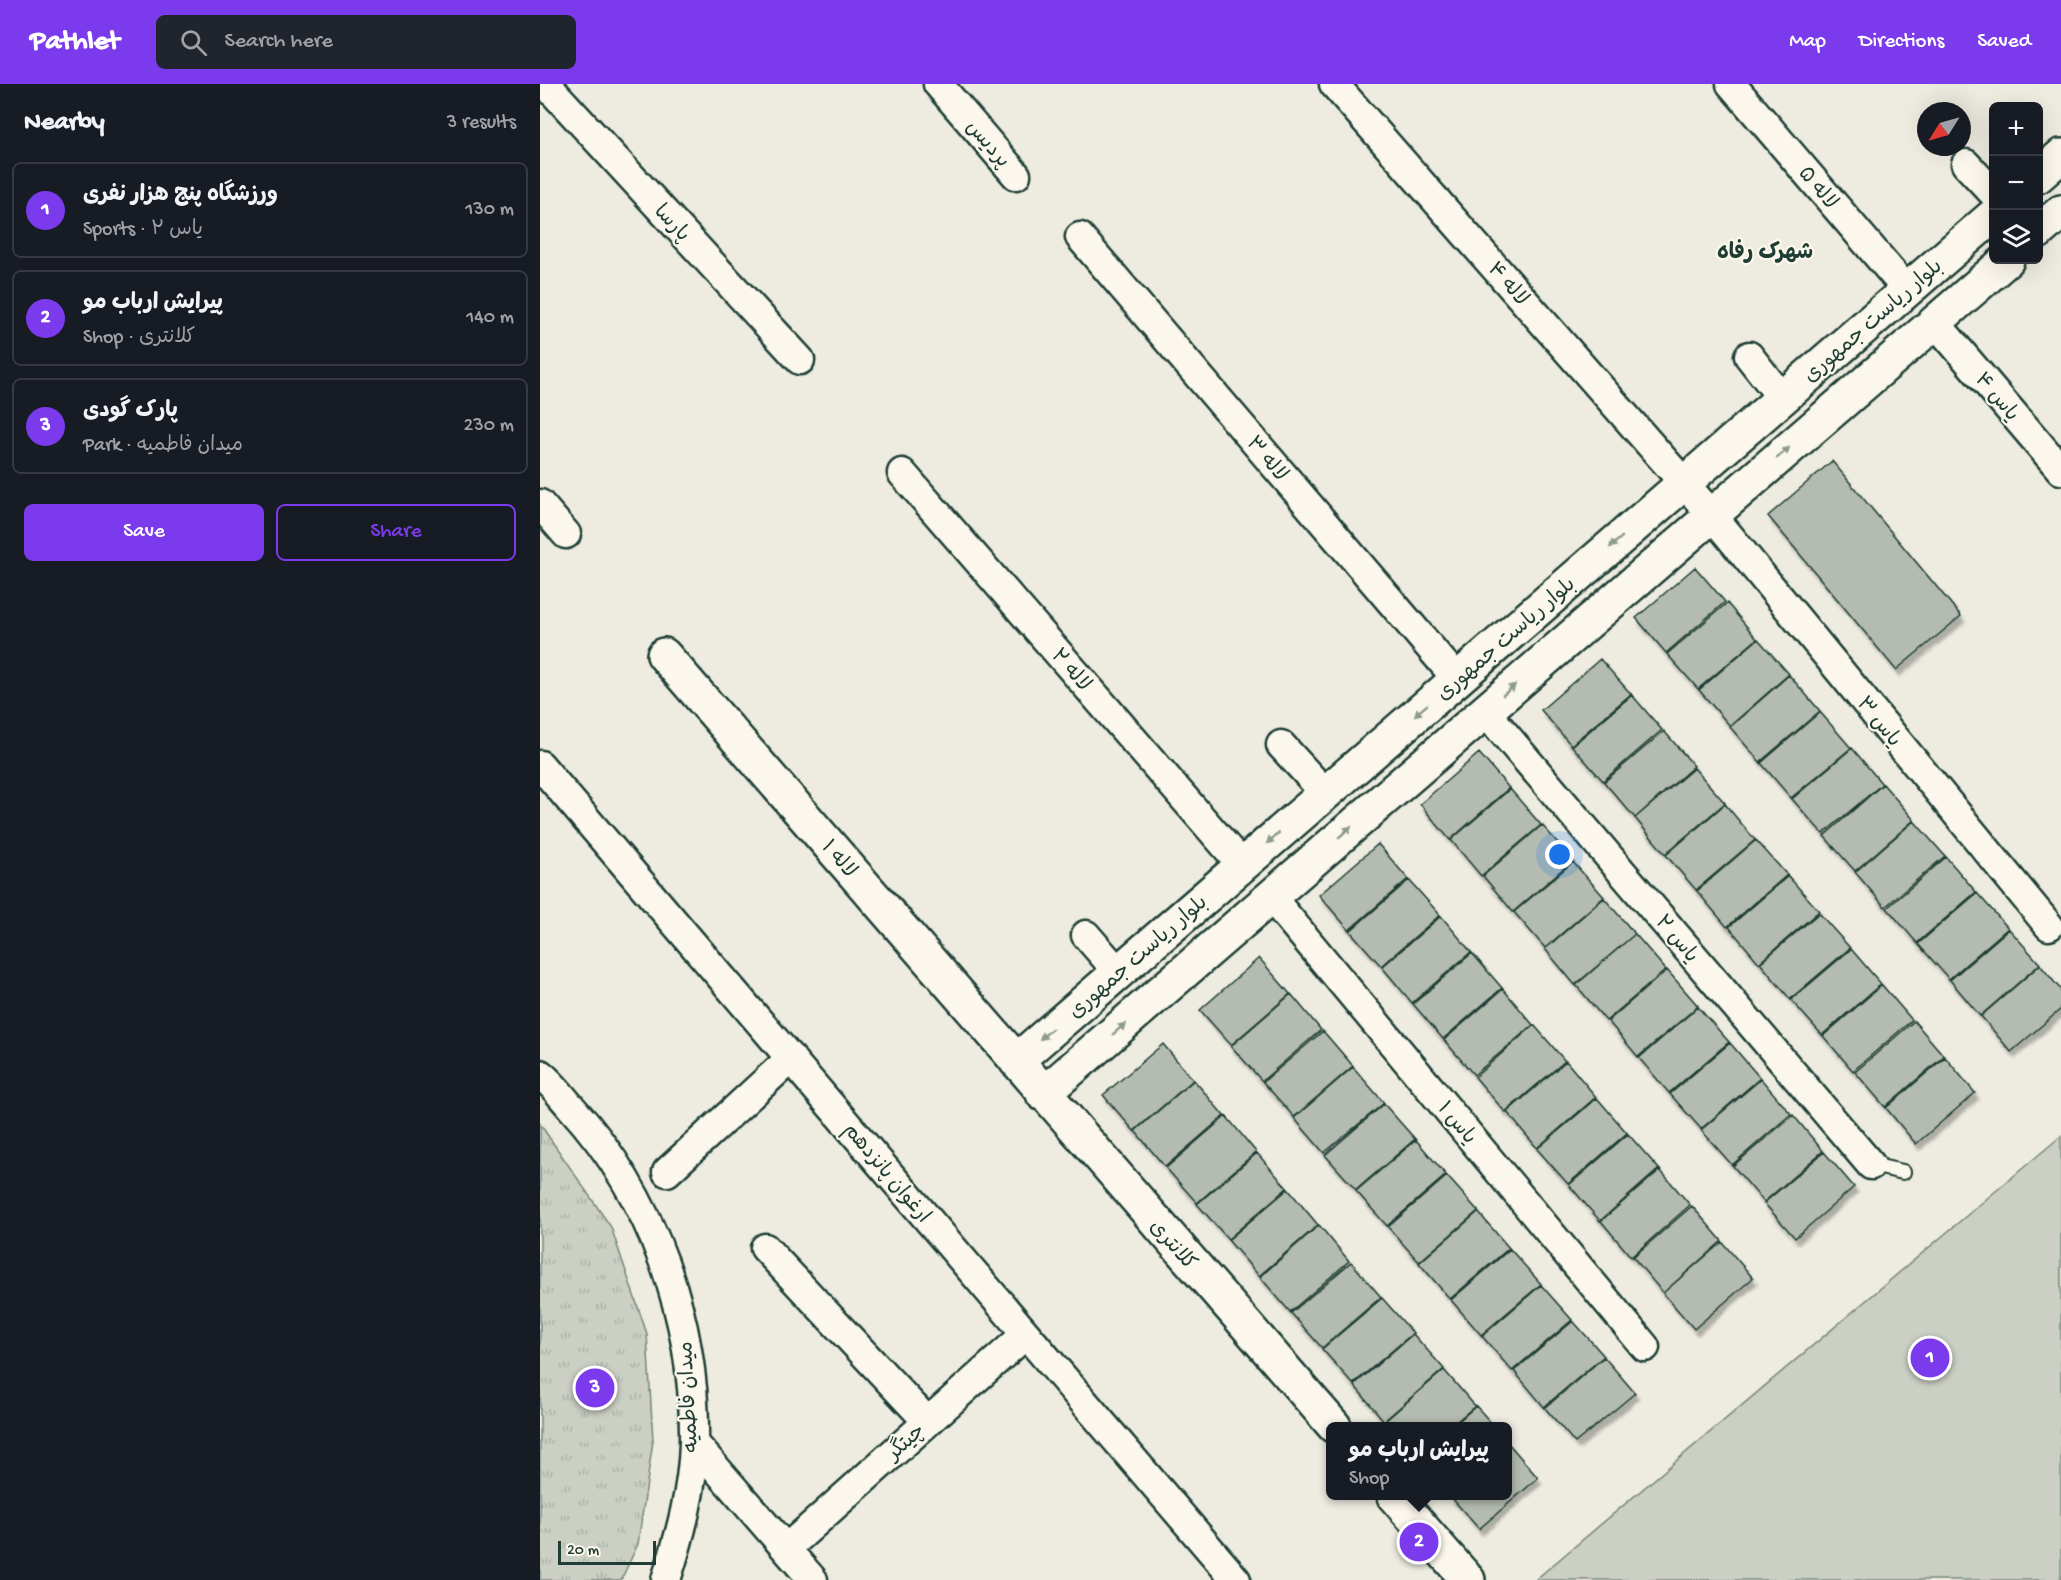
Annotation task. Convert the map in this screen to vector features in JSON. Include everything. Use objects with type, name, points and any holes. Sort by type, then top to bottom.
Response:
[{"type":"street","name":"پارسا","points":[[546,84],[800,360]]},
{"type":"street","name":"پردیس","points":[[938,84],[1016,175]]},
{"type":"street","name":"لاله ۴","points":[[1334,84],[1712,515]]},
{"type":"street","name":"لاله ۵","points":[[1731,84],[1907,290]]},
{"type":"street","points":[[2043,172],[2061,156]]},
{"type":"street","points":[[1966,164],[1989,189]]},
{"type":"street","points":[[2043,228],[2061,212]]},
{"type":"street","name":"بلوار ریاست جمهوری","points":[[1016,1061],[1989,219]]},
{"type":"street","name":"لاله ۳","points":[[1080,237],[1457,679]]},
{"type":"street","name":"بلوار ریاست جمهوری","points":[[1043,1094],[1151,1007],[1270,897],[2002,264]]},
{"type":"street","name":"یاس ۴","points":[[1935,322],[2061,470]]},
{"type":"street","points":[[1749,357],[1782,398]]},
{"type":"street","points":[[1734,440],[1718,457],[1725,472],[1738,476],[1759,474]]},
{"type":"street","name":"لاله ۲","points":[[902,473],[1242,865]]},
{"type":"street","points":[[540,504],[566,534]]},
{"type":"street","points":[[1650,512],[1671,504],[1681,512],[1683,524],[1678,544]]},
{"type":"street","name":"یاس ۳","points":[[1712,515],[2049,926]]},
{"type":"street","name":"لاله ۱","points":[[664,655],[1016,1061]]},
{"type":"street","name":"یاس ۲","points":[[1485,711],[1871,1165]]},
{"type":"street","points":[[1281,745],[1325,793]]},
{"type":"street","name":"ارغوان پانزدهم","points":[[546,783],[790,1058],[1236,1580]]},
{"type":"street","name":"یاس ۱","points":[[1270,897],[1645,1347]]},
{"type":"street","points":[[1086,935],[1118,972]]},
{"type":"street","points":[[667,1173],[790,1058]]},
{"type":"street","name":"کلانتری","points":[[1016,1061],[1330,1422]]},
{"type":"street","name":"میدان فاطمیه","points":[[540,1074],[594,1132],[629,1185],[669,1273],[689,1357],[694,1443],[682,1529],[666,1580]]},
{"type":"street","points":[[765,1248],[927,1421]]},
{"type":"street","name":"چیتگر","points":[[786,1549],[1026,1334]]},
{"type":"street","points":[[694,1443],[813,1580]]},
{"type":"street","points":[[1397,1500],[1459,1577]]},
{"type":"lane","points":[[1871,1165],[1903,1172]]},
{"type":"green space","points":[[540,1124],[611,1227],[647,1334],[653,1441],[638,1544],[621,1580],[540,1580]]},
{"type":"green space","points":[[2061,1136],[2061,1580],[1535,1580]]},
{"type":"building","points":[[1832,461],[1961,616],[1896,670],[1768,516]]},
{"type":"building","points":[[1695,567],[1725,602],[1666,653],[1636,618]]},
{"type":"building","points":[[1727,603],[1757,639],[1698,689],[1667,654]]},
{"type":"building","points":[[1758,639],[1789,674],[1730,726],[1699,690]]},
{"type":"building","points":[[1600,659],[1631,694],[1571,745],[1541,710]]},
{"type":"building","points":[[1789,675],[1820,711],[1760,762],[1730,727]]},
{"type":"building","points":[[1632,695],[1662,730],[1603,781],[1572,746]]},
{"type":"building","points":[[1820,712],[1851,748],[1791,798],[1761,763]]},
{"type":"building","points":[[1664,731],[1694,766],[1635,818],[1604,782]]},
{"type":"building","points":[[1852,748],[1882,784],[1823,834],[1792,799]]},
{"type":"building","points":[[1479,753],[1509,788],[1450,840],[1420,804]]},
{"type":"building","points":[[1694,768],[1725,803],[1665,854],[1635,818]]},
{"type":"building","points":[[1883,784],[1914,820],[1855,871],[1824,836]]},
{"type":"building","points":[[1510,789],[1541,825],[1481,876],[1451,840]]},
{"type":"building","points":[[1725,804],[1755,840],[1696,890],[1666,855]]},
{"type":"building","points":[[1914,821],[1945,856],[1885,907],[1855,872]]},
{"type":"building","points":[[1542,825],[1573,860],[1513,912],[1483,876]]},
{"type":"building","points":[[1756,840],[1787,875],[1727,927],[1697,891]]},
{"type":"building","points":[[1378,844],[1408,879],[1349,930],[1319,895]]},
{"type":"building","points":[[1946,857],[1976,892],[1917,943],[1887,908]]},
{"type":"building","points":[[1573,862],[1604,897],[1545,948],[1514,912]]},
{"type":"building","points":[[1788,876],[1819,911],[1759,963],[1729,927]]},
{"type":"building","points":[[1409,880],[1440,915],[1381,966],[1350,931]]},
{"type":"building","points":[[1977,893],[2008,928],[1949,979],[1918,944]]},
{"type":"building","points":[[1604,898],[1635,934],[1575,985],[1545,949]]},
{"type":"building","points":[[1819,913],[1850,948],[1790,999],[1760,963]]},
{"type":"building","points":[[1441,916],[1471,952],[1412,1003],[1382,967]]},
{"type":"building","points":[[2009,929],[2040,964],[1980,1016],[1950,980]]},
{"type":"building","points":[[1635,934],[1666,970],[1606,1021],[1576,985]]},
{"type":"building","points":[[1851,949],[1881,984],[1822,1035],[1791,1000]]},
{"type":"building","points":[[1472,953],[1502,988],[1443,1039],[1413,1004]]},
{"type":"building","points":[[1259,958],[1290,994],[1231,1045],[1200,1010]]},
{"type":"building","points":[[2040,965],[2061,990],[2061,1009],[2011,1052],[1981,1016]]},
{"type":"building","points":[[1667,970],[1698,1006],[1638,1057],[1608,1021]]},
{"type":"building","points":[[1882,985],[1912,1020],[1853,1071],[1823,1036]]},
{"type":"building","points":[[1503,989],[1533,1025],[1474,1075],[1444,1040]]},
{"type":"building","points":[[1291,994],[1321,1030],[1262,1081],[1231,1046]]},
{"type":"building","points":[[1698,1007],[1729,1042],[1669,1093],[1639,1058]]},
{"type":"building","points":[[1914,1021],[1944,1056],[1885,1107],[1855,1072]]},
{"type":"building","points":[[1534,1025],[1565,1061],[1505,1112],[1475,1077]]},
{"type":"building","points":[[1323,1031],[1353,1066],[1294,1117],[1263,1082]]},
{"type":"building","points":[[1730,1043],[1760,1078],[1701,1129],[1670,1094]]},
{"type":"building","points":[[1163,1044],[1193,1080],[1134,1131],[1103,1095]]},
{"type":"building","points":[[1945,1057],[1975,1093],[1916,1144],[1886,1108]]},
{"type":"building","points":[[1566,1061],[1596,1097],[1537,1148],[1507,1112]]},
{"type":"building","points":[[1353,1067],[1384,1103],[1324,1153],[1294,1118]]},
{"type":"building","points":[[1761,1079],[1791,1114],[1732,1165],[1701,1130]]},
{"type":"building","points":[[1194,1080],[1224,1116],[1165,1167],[1135,1131]]},
{"type":"building","points":[[1597,1098],[1627,1133],[1568,1184],[1537,1149]]},
{"type":"building","points":[[1384,1104],[1415,1139],[1356,1190],[1325,1155]]},
{"type":"building","points":[[1793,1115],[1823,1151],[1764,1202],[1733,1166]]},
{"type":"building","points":[[1226,1116],[1256,1152],[1197,1203],[1166,1168]]},
{"type":"building","points":[[1628,1134],[1659,1169],[1600,1221],[1569,1185]]},
{"type":"building","points":[[1416,1140],[1446,1175],[1387,1226],[1356,1191]]},
{"type":"building","points":[[1824,1152],[1854,1187],[1795,1238],[1764,1203]]},
{"type":"building","points":[[1257,1153],[1287,1188],[1228,1239],[1197,1204]]},
{"type":"building","points":[[1660,1170],[1690,1205],[1631,1257],[1601,1221]]},
{"type":"building","points":[[1447,1176],[1478,1211],[1419,1262],[1388,1227]]},
{"type":"building","points":[[1288,1189],[1318,1225],[1259,1276],[1228,1240]]},
{"type":"building","points":[[1692,1206],[1722,1241],[1663,1293],[1633,1257]]},
{"type":"building","points":[[1478,1212],[1509,1248],[1450,1299],[1419,1263]]},
{"type":"building","points":[[1319,1225],[1349,1261],[1290,1312],[1260,1277]]},
{"type":"building","points":[[1722,1242],[1753,1278],[1694,1329],[1663,1293]]},
{"type":"building","points":[[1510,1249],[1541,1284],[1481,1335],[1451,1300]]},
{"type":"building","points":[[1351,1262],[1381,1297],[1322,1348],[1291,1313]]},
{"type":"building","points":[[1541,1285],[1572,1320],[1512,1371],[1482,1336]]},
{"type":"building","points":[[1382,1298],[1413,1333],[1353,1384],[1322,1349]]},
{"type":"building","points":[[1573,1321],[1604,1356],[1544,1407],[1514,1371]]},
{"type":"building","points":[[1413,1334],[1444,1369],[1384,1421],[1354,1385]]},
{"type":"building","points":[[1604,1357],[1635,1393],[1575,1443],[1545,1408]]},
{"type":"building","points":[[1444,1370],[1475,1406],[1456,1422],[1385,1421]]},
{"type":"building","points":[[1476,1406],[1490,1422],[1458,1422]]},
{"type":"building","points":[[1512,1448],[1538,1478],[1479,1529],[1454,1500],[1512,1500]]},
{"type":"place","name":"ورزشگاه پنج هزار نفری","points":[[1930,1358]]},
{"type":"place","name":"پارک گودی","points":[[595,1388]]},
{"type":"place","name":"پیرایش ارباب مو","points":[[1419,1542]]},
{"type":"district","name":"شهرک رفاه","points":[[1765,250]]}]
